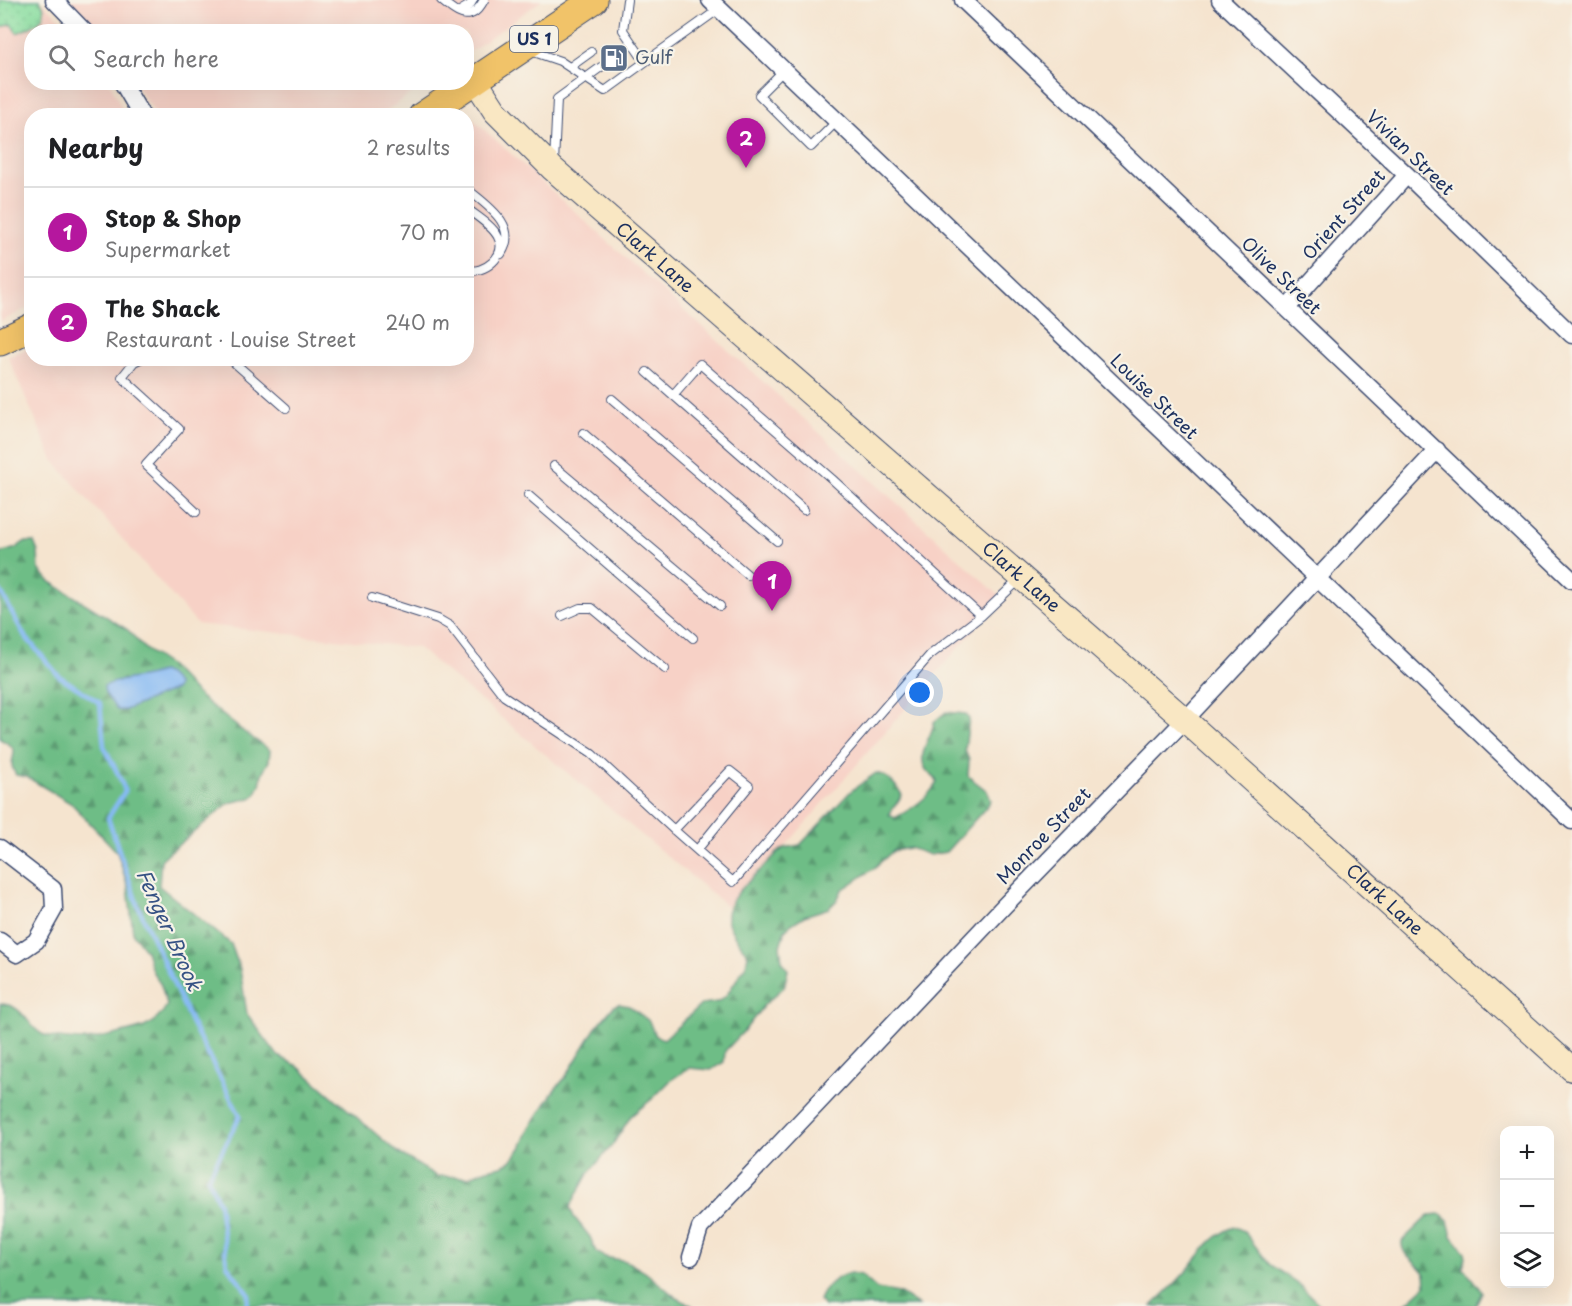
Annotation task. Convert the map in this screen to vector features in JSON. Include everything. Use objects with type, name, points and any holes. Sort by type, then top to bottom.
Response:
[{"type":"main road","name":"US 1","points":[[475,80],[594,0]]},
{"type":"main road","name":"Clark Lane","points":[[475,80],[495,111],[553,169],[1185,720],[1572,1069]]},
{"type":"main road","name":"US 1","points":[[434,108],[460,90]]},
{"type":"main road","points":[[0,342],[24,331]]},
{"type":"street","points":[[54,0],[77,24]]},
{"type":"street","name":"Olive Street","points":[[963,0],[1572,580]]},
{"type":"street","name":"Vivian Street","points":[[1220,0],[1572,335]]},
{"type":"street","name":"Louise Street","points":[[714,5],[1572,822]]},
{"type":"street","points":[[127,90],[137,108]]},
{"type":"street","name":"Orient Street","points":[[1287,308],[1407,176]]},
{"type":"street","name":"Monroe Street","points":[[692,1257],[700,1228],[997,913],[1185,720],[1437,450]]},
{"type":"street","points":[[0,848],[53,889],[54,909],[36,941],[17,954],[0,941]]},
{"type":"lane","points":[[441,0],[468,16],[478,10],[484,0]]},
{"type":"lane","points":[[458,12],[470,5],[473,0]]},
{"type":"lane","points":[[627,0],[620,32],[630,47],[645,62]]},
{"type":"lane","points":[[522,48],[560,61],[605,91],[645,62],[714,5]]},
{"type":"lane","points":[[570,67],[591,52]]},
{"type":"lane","points":[[553,169],[557,99],[601,67]]},
{"type":"lane","points":[[783,71],[759,95],[811,147],[836,122]]},
{"type":"lane","points":[[474,195],[497,215],[507,235],[505,248],[490,265],[474,271]]},
{"type":"lane","points":[[474,215],[499,239],[499,251],[490,265]]},
{"type":"lane","points":[[673,395],[700,364],[832,479],[981,616]]},
{"type":"lane","points":[[131,366],[122,377],[179,429],[146,465],[196,512]]},
{"type":"lane","points":[[238,366],[286,408]]},
{"type":"lane","points":[[647,372],[804,510]]},
{"type":"lane","points":[[612,399],[777,541]]},
{"type":"lane","points":[[583,433],[748,575]]},
{"type":"lane","points":[[554,466],[720,606]]},
{"type":"lane","points":[[528,495],[693,638]]},
{"type":"lane","points":[[372,598],[438,619],[450,626],[504,696],[592,754],[733,882],[930,655],[981,616],[1022,578]]},
{"type":"lane","points":[[562,616],[580,608],[592,608],[665,669]]},
{"type":"lane","points":[[674,830],[730,771],[749,786],[697,850]]},
{"type":"shaded area","points":[[40,0],[66,24],[24,24],[24,90],[113,90],[122,108],[24,108],[24,310],[0,322],[0,28],[44,6]]},
{"type":"shaded area","points":[[69,0],[542,0],[474,49],[474,24],[91,24]]},
{"type":"shaded area","points":[[139,90],[416,90],[390,108],[152,108]]},
{"type":"shaded area","points":[[474,120],[1002,598],[784,848],[758,871],[728,907],[418,648],[197,624],[53,460],[8,357],[24,350],[24,366],[474,366]]},
{"type":"green space","points":[[0,0],[40,0],[44,12],[35,24],[24,24],[24,30],[17,33],[11,24],[0,28]]},
{"type":"green space","points":[[24,542],[34,542],[38,552],[39,569],[49,581],[128,630],[145,649],[170,666],[199,696],[270,750],[269,761],[255,795],[229,803],[165,856],[161,860],[159,886],[231,944],[240,969],[247,1014],[278,1056],[296,1065],[397,1152],[436,1176],[468,1177],[511,1161],[555,1089],[565,1078],[595,1029],[614,1006],[619,1004],[629,1006],[649,1021],[655,1036],[664,1039],[702,1004],[717,1002],[726,996],[746,965],[748,955],[732,932],[727,917],[728,909],[738,892],[776,854],[784,848],[800,845],[851,791],[876,773],[891,781],[902,795],[889,815],[895,818],[919,803],[937,782],[926,770],[923,762],[924,751],[934,722],[946,712],[966,714],[969,719],[965,750],[969,760],[968,776],[987,791],[991,800],[988,805],[946,852],[930,855],[910,848],[893,851],[873,869],[842,890],[837,900],[829,908],[804,916],[790,925],[785,930],[780,946],[782,961],[788,970],[784,987],[764,1005],[725,1051],[724,1062],[711,1070],[689,1068],[671,1080],[631,1116],[613,1144],[588,1174],[570,1207],[574,1217],[590,1237],[596,1252],[605,1257],[626,1261],[645,1272],[677,1298],[693,1306],[0,1306],[0,1004],[15,1008],[38,1032],[44,1035],[85,1040],[144,1027],[157,1018],[167,1005],[146,951],[133,934],[128,887],[117,852],[72,804],[27,777],[16,775],[12,764],[14,752],[0,739],[0,553],[16,548]],"holes":[[[161,672],[177,684],[176,689],[125,710],[117,710],[113,682],[144,678]]]},
{"type":"green space","points":[[1440,1214],[1448,1221],[1452,1236],[1465,1252],[1463,1267],[1482,1292],[1475,1306],[1403,1306],[1426,1285],[1425,1275],[1404,1251],[1402,1241],[1429,1215]]},
{"type":"green space","points":[[1235,1227],[1244,1231],[1269,1264],[1296,1282],[1321,1306],[1152,1306],[1209,1244],[1220,1234]]},
{"type":"green space","points":[[850,1273],[861,1275],[877,1289],[899,1293],[919,1306],[824,1306],[819,1300],[824,1290],[835,1280]]},
{"type":"water","points":[[161,672],[177,684],[176,689],[125,710],[117,710],[105,693],[104,686],[111,683]]},
{"type":"waterway","name":"Fenger Brook","points":[[0,590],[24,635],[59,676],[100,703],[104,746],[125,791],[108,818],[138,906],[191,1022],[240,1116],[208,1178],[219,1203],[227,1265],[249,1294],[247,1306]]},
{"type":"place","name":"Gulf","points":[[614,58]]},
{"type":"place","name":"The Shack","points":[[746,168]]},
{"type":"place","name":"Stop & Shop","points":[[772,611]]}]
